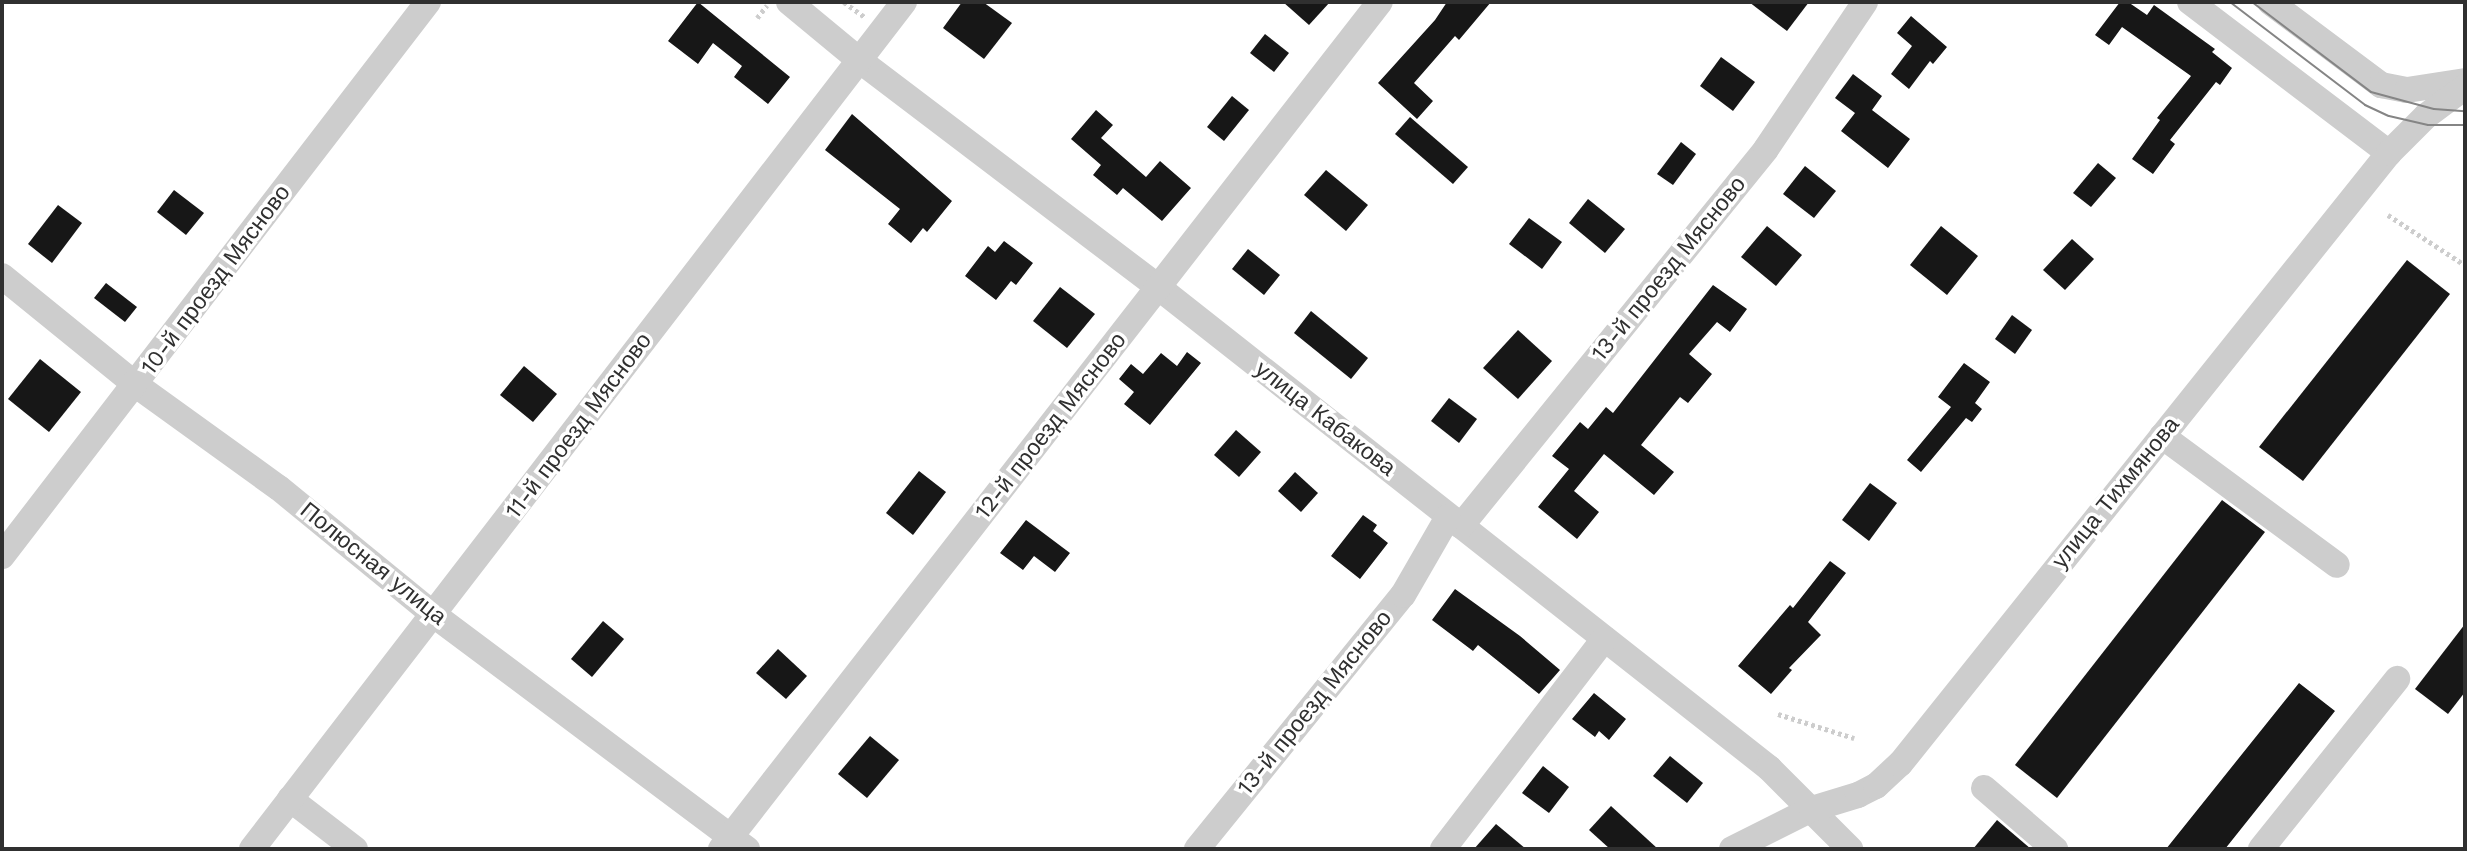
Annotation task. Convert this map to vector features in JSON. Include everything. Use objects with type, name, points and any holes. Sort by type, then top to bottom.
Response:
[{"type":"street","name":"10-й проезд Мясново","points":[[2,556],[428,2]]},
{"type":"street","name":"улица Кабакова","points":[[789,2],[859,60],[1158,287],[1769,768],[1812,808],[1850,849]]},
{"type":"street","name":"11-й проезд Мясново","points":[[252,849],[904,2]]},
{"type":"street","name":"12-й проезд Мясново","points":[[733,845],[1158,287],[1380,2]]},
{"type":"street","name":"13-й проезд Мясново","points":[[1197,849],[1403,595],[1454,522],[1766,149],[1865,2]]},
{"type":"street","points":[[2190,2],[2389,153]]},
{"type":"street","points":[[2270,2],[2381,85],[2407,90],[2465,82]]},
{"type":"street","name":"улица Тихмянова","points":[[1732,849],[1812,808],[1867,790],[1900,764],[2389,153],[2426,116],[2465,87]]},
{"type":"street","name":"Полюсная улица","points":[[2,276],[136,385],[279,488],[434,615],[733,845]]},
{"type":"street","points":[[2162,436],[2337,565]]},
{"type":"street","points":[[1443,849],[1604,639]]},
{"type":"street","points":[[2262,849],[2397,679]]},
{"type":"street","points":[[1984,788],[2055,849]]},
{"type":"street","points":[[290,799],[355,849]]},
{"type":"path","points":[[757,18],[770,2]]},
{"type":"path","points":[[2388,215],[2465,265]]},
{"type":"path","points":[[1778,714],[1854,738]]},
{"type":"building","points":[[698,2],[790,77],[768,104],[734,77],[742,66],[713,43],[698,64],[668,41]]},
{"type":"building","points":[[962,2],[983,2],[1012,23],[984,59],[943,28]]},
{"type":"building","points":[[1283,2],[1330,2],[1309,25]]},
{"type":"building","points":[[1447,2],[1491,2],[1459,40],[1455,36],[1414,83],[1433,101],[1417,119],[1378,83],[1435,20]]},
{"type":"building","points":[[1749,2],[1809,2],[1787,31]]},
{"type":"building","points":[[2120,2],[2128,2],[2147,15],[2154,5],[2215,49],[2212,52],[2232,68],[2220,85],[2216,82],[2170,140],[2175,144],[2153,174],[2132,159],[2160,120],[2157,118],[2191,76],[2122,27],[2109,45],[2095,35]]},
{"type":"building","points":[[1911,16],[1947,47],[1933,64],[1930,61],[1909,89],[1891,74],[1912,46],[1897,33]]},
{"type":"building","points":[[1265,34],[1289,53],[1274,72],[1250,53]]},
{"type":"building","points":[[1721,57],[1755,82],[1733,111],[1700,86]]},
{"type":"building","points":[[1853,74],[1882,96],[1872,110],[1910,139],[1888,168],[1841,131],[1855,113],[1835,98]]},
{"type":"building","points":[[1232,96],[1249,110],[1224,141],[1207,127]]},
{"type":"building","points":[[1096,110],[1113,125],[1101,138],[1146,177],[1160,161],[1191,188],[1162,221],[1123,188],[1117,195],[1093,175],[1101,165],[1071,139]]},
{"type":"building","points":[[852,114],[952,201],[927,232],[923,228],[911,243],[888,224],[900,209],[825,150]]},
{"type":"building","points":[[1410,117],[1468,167],[1453,184],[1395,134]]},
{"type":"building","points":[[1681,142],[1696,154],[1673,185],[1657,174]]},
{"type":"building","points":[[2098,163],[2116,178],[2091,207],[2073,193]]},
{"type":"building","points":[[1805,166],[1836,191],[1814,218],[1783,194]]},
{"type":"building","points":[[1326,170],[1368,205],[1346,231],[1304,195]]},
{"type":"building","points":[[174,190],[204,213],[186,235],[157,212]]},
{"type":"building","points":[[1588,199],[1625,229],[1605,253],[1569,223]]},
{"type":"building","points":[[58,205],[82,223],[52,263],[28,244]]},
{"type":"building","points":[[1529,218],[1562,242],[1542,269],[1509,244]]},
{"type":"building","points":[[1767,226],[1802,255],[1776,286],[1741,257]]},
{"type":"building","points":[[1941,226],[1978,256],[1947,295],[1910,265]]},
{"type":"building","points":[[2072,239],[2094,259],[2065,290],[2043,270]]},
{"type":"building","points":[[1004,241],[1033,263],[1016,285],[1011,281],[996,300],[965,276],[988,246],[995,252]]},
{"type":"building","points":[[1248,249],[1280,275],[1264,295],[1232,269]]},
{"type":"building","points":[[2407,260],[2450,294],[2303,481],[2259,447]]},
{"type":"building","points":[[106,283],[137,307],[125,322],[94,298]]},
{"type":"building","points":[[1713,285],[1747,309],[1730,332],[1717,322],[1689,354],[1712,374],[1688,403],[1680,397],[1641,445],[1674,472],[1654,495],[1604,454],[1574,491],[1599,512],[1577,539],[1538,507],[1569,469],[1552,456],[1580,422],[1588,429],[1606,407],[1613,413]]},
{"type":"building","points":[[1060,287],[1095,314],[1067,348],[1033,321]]},
{"type":"building","points":[[1311,311],[1368,358],[1351,379],[1294,333]]},
{"type":"building","points":[[2012,315],[2032,330],[2015,354],[1995,339]]},
{"type":"building","points":[[1518,330],[1552,361],[1518,399],[1483,368]]},
{"type":"building","points":[[1187,352],[1201,363],[1150,425],[1124,404],[1134,392],[1119,379],[1131,364],[1143,374],[1161,353],[1177,366]]},
{"type":"building","points":[[40,359],[81,392],[49,432],[8,399]]},
{"type":"building","points":[[1964,363],[1990,382],[1975,403],[1982,409],[1972,422],[1966,418],[1921,472],[1907,460],[1951,407],[1938,397]]},
{"type":"building","points":[[524,366],[557,394],[533,422],[500,395]]},
{"type":"building","points":[[1449,398],[1477,419],[1459,443],[1431,421]]},
{"type":"building","points":[[1236,430],[1261,452],[1239,477],[1214,455]]},
{"type":"building","points":[[919,471],[946,492],[913,535],[886,513]]},
{"type":"building","points":[[1295,472],[1318,493],[1301,512],[1278,491]]},
{"type":"building","points":[[1870,483],[1897,503],[1869,541],[1842,520]]},
{"type":"building","points":[[2222,500],[2265,532],[2057,798],[2015,765]]},
{"type":"building","points":[[1363,515],[1377,525],[1373,531],[1388,543],[1360,579],[1331,556]]},
{"type":"building","points":[[1026,520],[1070,553],[1055,572],[1034,556],[1023,570],[1000,553]]},
{"type":"building","points":[[1830,561],[1846,573],[1808,622],[1821,635],[1789,668],[1792,670],[1771,694],[1738,666],[1790,605],[1793,608]]},
{"type":"building","points":[[1455,589],[1520,636],[1560,670],[1539,694],[1478,645],[1473,651],[1432,620]]},
{"type":"building","points":[[603,621],[624,639],[592,677],[571,659]]},
{"type":"building","points":[[2465,624],[2465,692],[2448,714],[2415,689]]},
{"type":"building","points":[[778,649],[807,676],[786,699],[756,673]]},
{"type":"building","points":[[2299,683],[2335,711],[2225,849],[2166,849]]},
{"type":"building","points":[[1594,693],[1626,719],[1609,740],[1599,731],[1595,737],[1572,719]]},
{"type":"building","points":[[870,736],[899,760],[867,798],[838,774]]},
{"type":"building","points":[[1670,756],[1703,783],[1687,803],[1653,776]]},
{"type":"building","points":[[1543,766],[1569,787],[1549,813],[1522,793]]},
{"type":"building","points":[[1611,806],[1658,849],[1610,849],[1589,830]]},
{"type":"building","points":[[1997,820],[2031,849],[1973,849]]},
{"type":"building","points":[[1496,824],[1526,849],[1474,849]]},
{"type":"tram line","points":[[2230,2],[2365,105],[2389,116],[2428,125],[2465,125]]},
{"type":"tram line","points":[[2252,2],[2371,92],[2434,109],[2465,111]]}]
